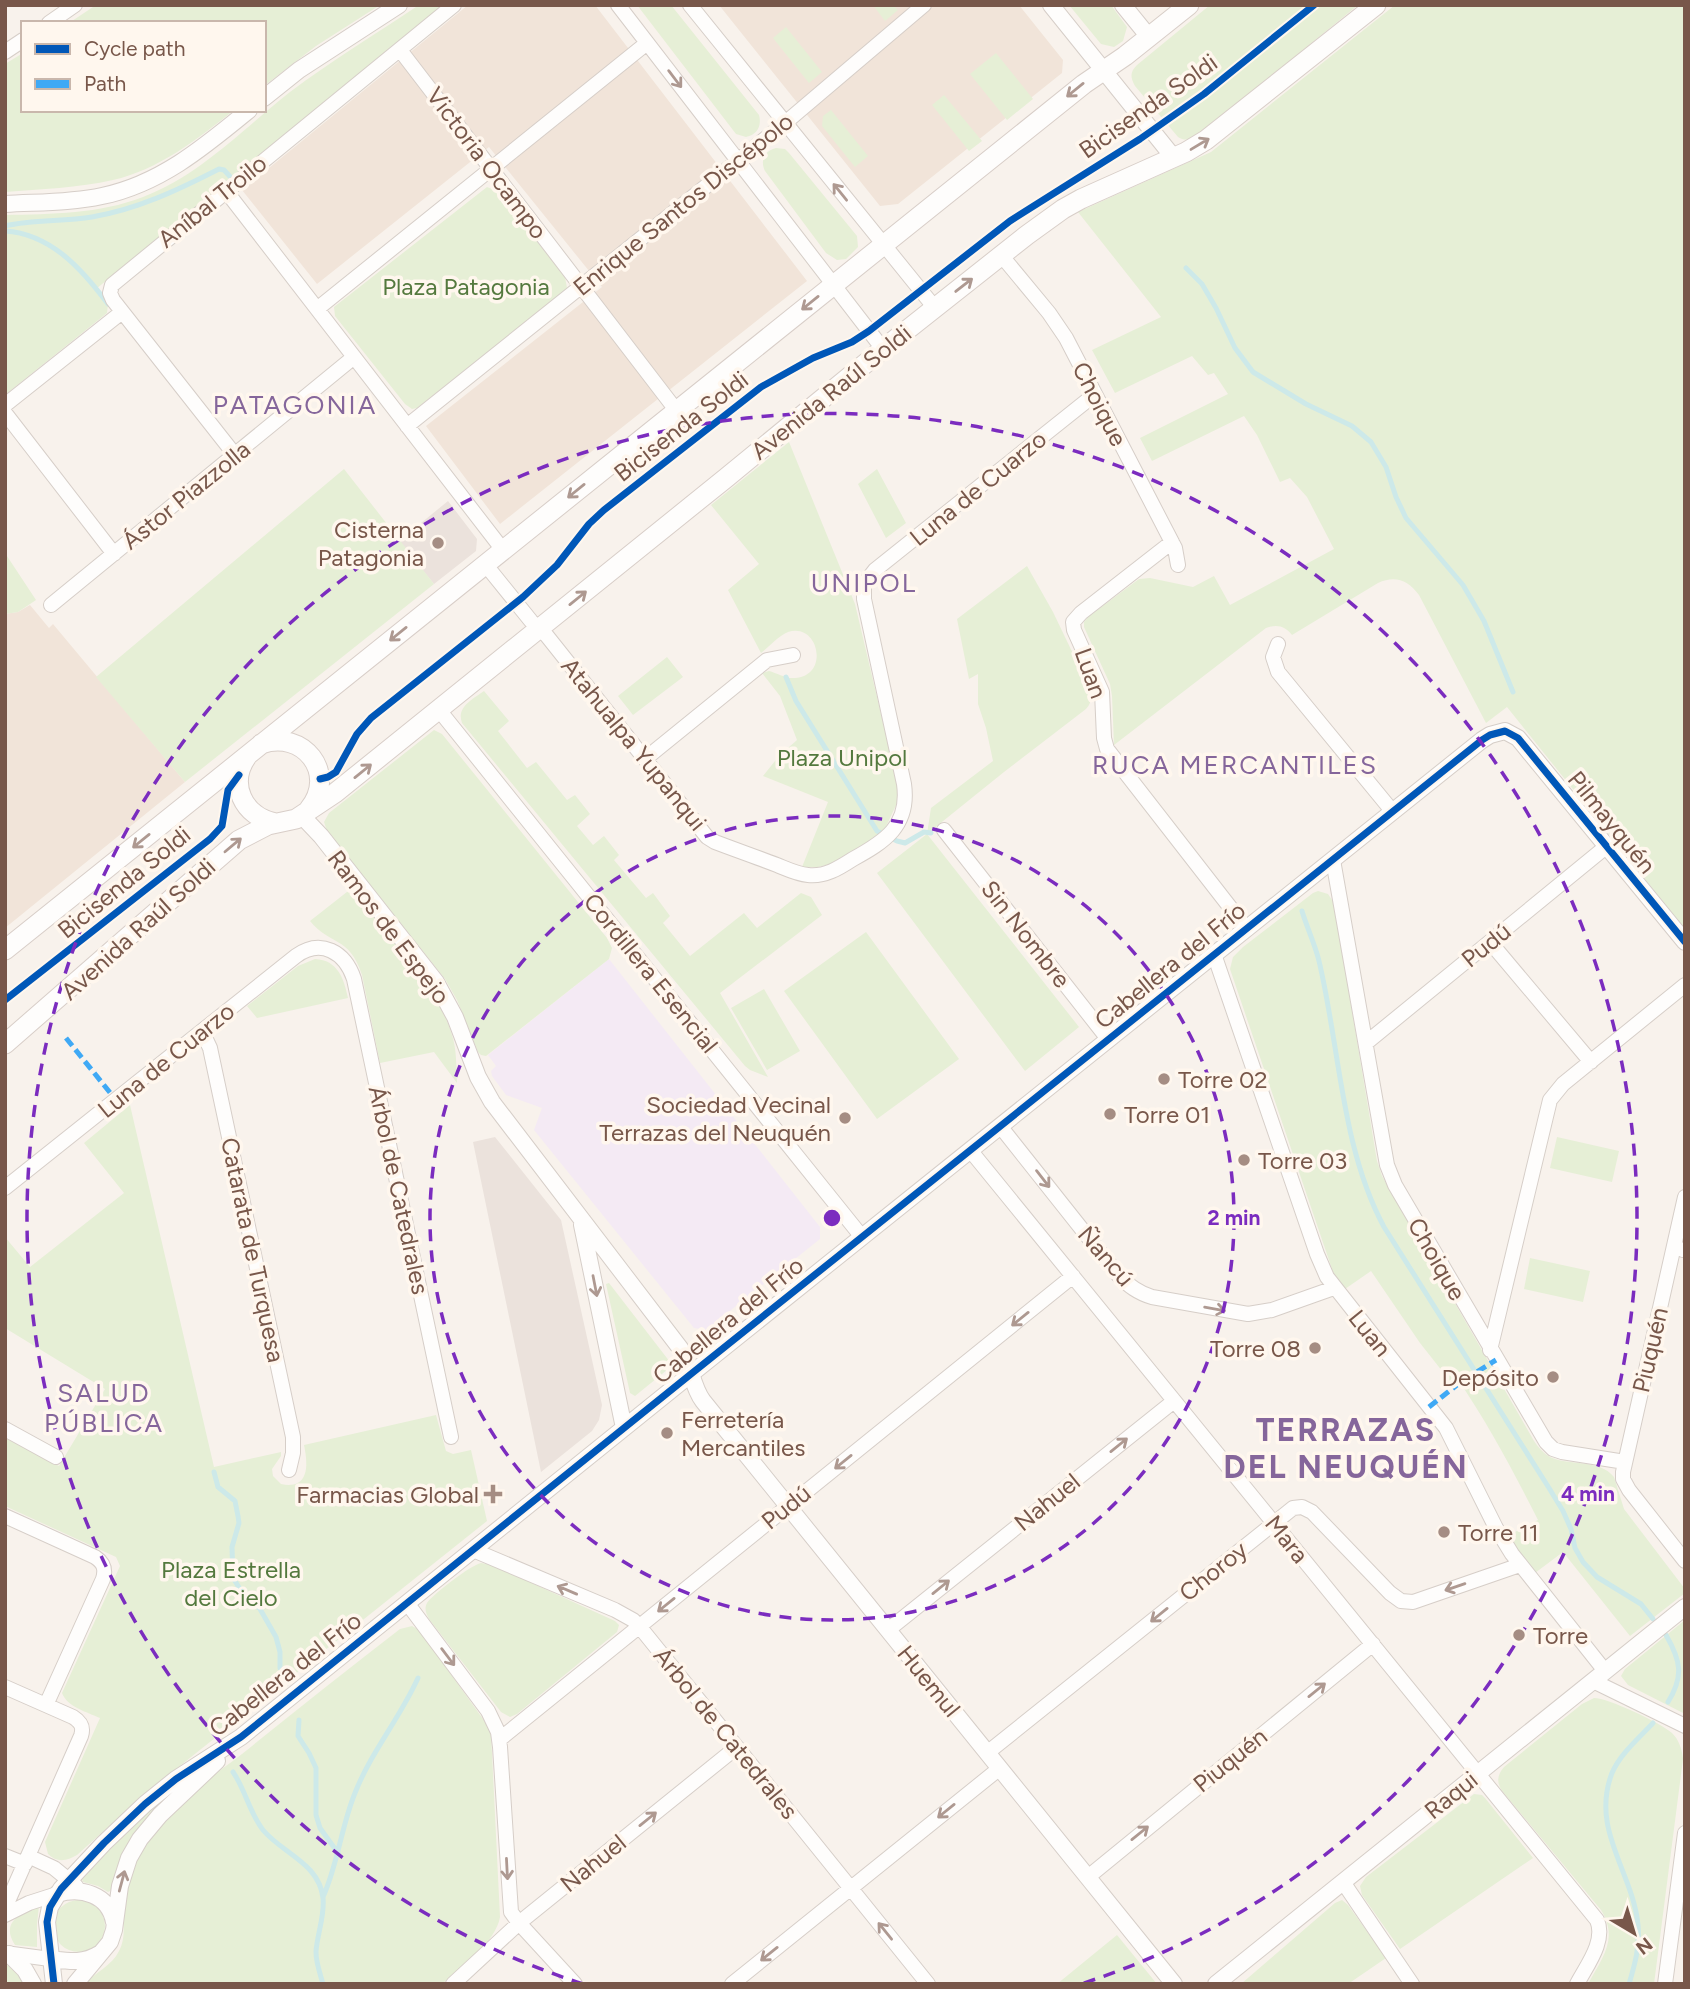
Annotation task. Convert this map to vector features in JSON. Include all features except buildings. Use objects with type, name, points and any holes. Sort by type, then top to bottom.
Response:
[{"type":"main road","points":[[5,950],[1084,83],[1189,5]]},
{"type":"main road","name":"Avenida Raúl Soldi","points":[[9,1038],[239,840],[253,831],[289,821],[335,793],[1001,255],[1063,209],[1081,199],[1197,147],[1226,127],[1376,5]]},
{"type":"main road","points":[[276,823],[257,816],[247,807],[240,795],[240,769],[255,748],[276,741],[291,742],[303,748],[313,759],[319,772],[320,786],[316,800],[304,813]]},
{"type":"street","points":[[52,21],[75,5]]},
{"type":"street","points":[[266,96],[299,70],[399,5]]},
{"type":"street","name":"Aníbal Troilo","points":[[122,312],[111,297],[112,285],[454,5]]},
{"type":"street","points":[[618,5],[883,349]]},
{"type":"street","name":"Enrique Santos Discépolo","points":[[407,426],[785,124],[924,5]]},
{"type":"street","points":[[1051,5],[1174,158]]},
{"type":"street","points":[[1123,5],[1149,37]]},
{"type":"street","points":[[692,6],[935,308]]},
{"type":"street","points":[[5,52],[21,41]]},
{"type":"street","points":[[317,309],[647,43]]},
{"type":"street","name":"Victoria Ocampo","points":[[400,50],[676,410]]},
{"type":"street","points":[[5,204],[86,199],[137,185],[187,159],[246,112]]},
{"type":"street","points":[[226,191],[503,550]]},
{"type":"street","name":"Choique","points":[[1001,255],[1058,326],[1172,542],[1178,565]]},
{"type":"street","points":[[5,405],[122,312],[235,455]]},
{"type":"street","name":"Ástor Piazzolla","points":[[51,605],[354,357]]},
{"type":"street","name":"Luna de Cuarzo","points":[[889,837],[902,813],[905,793],[864,599],[864,583],[875,570],[1094,395]]},
{"type":"street","points":[[5,413],[114,554]]},
{"type":"street","name":"Luan","points":[[1172,542],[1080,613],[1073,622],[1074,630],[1102,692],[1107,749],[1247,929]]},
{"type":"street","name":"Atahualpa Yupanqui","points":[[485,564],[713,841],[814,876],[834,870],[889,837]]},
{"type":"street","points":[[1278,644],[1273,657],[1278,672],[1393,812]]},
{"type":"street","points":[[645,759],[767,660],[793,655]]},
{"type":"street","name":"Cordillera Esencial","points":[[439,710],[862,1237]]},
{"type":"street","name":"Cabellera del Frío","points":[[75,1984],[110,1942],[122,1876],[139,1839],[160,1815],[241,1737],[1482,740],[1505,731]]},
{"type":"street","name":"Pilmayquén","points":[[1505,731],[1512,733],[1524,744],[1685,942]]},
{"type":"street","name":"Ramos de Espejo","points":[[304,813],[430,973],[451,1008],[478,1077],[492,1102],[680,1348],[691,1374]]},
{"type":"street","name":"Sin Nombre","points":[[944,830],[1108,1039]]},
{"type":"street","name":"Pudú","points":[[1366,1043],[1607,846]]},
{"type":"street","name":"Choique","points":[[1333,860],[1390,1176],[1546,1443],[1562,1452],[1625,1462]]},
{"type":"street","points":[[1490,942],[1591,1062]]},
{"type":"street","name":"Luna de Cuarzo","points":[[5,1188],[302,952],[316,948],[333,951]]},
{"type":"street","name":"Árbol de Catedrales","points":[[333,951],[345,961],[354,979],[452,1437]]},
{"type":"street","name":"Luan","points":[[1214,954],[1317,1254],[1334,1288],[1446,1428],[1503,1541],[1599,1676],[1685,1727]]},
{"type":"street","points":[[1490,1350],[1550,1100],[1563,1084],[1685,985]]},
{"type":"street","name":"Catarata de Turquesa","points":[[202,1031],[209,1044],[293,1437],[289,1470]]},
{"type":"street","name":"Ñancú","points":[[1000,1126],[1119,1276],[1142,1294],[1248,1314],[1272,1310],[1334,1288]]},
{"type":"street","name":"Mara","points":[[970,1150],[1597,1920],[1601,1930],[1598,1944],[1577,1984]]},
{"type":"street","name":"Piuquén","points":[[1625,1462],[1681,1250],[1685,1197]]},
{"type":"street","name":"Ramos de Espejo","points":[[581,1219],[624,1428]]},
{"type":"street","name":"Pudú","points":[[500,1739],[1073,1276]]},
{"type":"street","name":"Huemul","points":[[691,1374],[698,1395],[1174,1984]]},
{"type":"street","name":"Nahuel","points":[[888,1630],[1174,1401]]},
{"type":"street","points":[[5,1429],[56,1457]]},
{"type":"street","points":[[1625,1462],[1625,1485],[1685,1561]]},
{"type":"street","name":"Choroy","points":[[987,1753],[1293,1508],[1307,1509],[1390,1593],[1408,1602],[1520,1565]]},
{"type":"street","points":[[5,1516],[95,1557],[104,1567],[103,1579],[46,1705]]},
{"type":"street","name":"Árbol de Catedrales","points":[[473,1550],[633,1620],[928,1984]]},
{"type":"street","points":[[407,1603],[492,1717],[500,1739],[511,1912],[575,1984]]},
{"type":"street","name":"Raqui","points":[[1216,1984],[1685,1607]]},
{"type":"street","name":"Piuquén","points":[[1087,1877],[1373,1644]]},
{"type":"street","points":[[5,1687],[73,1717],[82,1725],[81,1736],[5,1908]]},
{"type":"street","name":"Cabellera del Frío","points":[[54,1984],[47,1922],[50,1907],[57,1894],[145,1804],[176,1779],[241,1737]]},
{"type":"street","name":"Nahuel","points":[[453,1984],[519,1923],[737,1747]]},
{"type":"street","points":[[732,1984],[999,1768]]},
{"type":"street","points":[[1665,1984],[1685,1833]]},
{"type":"street","points":[[5,1856],[54,1868],[82,1891]]},
{"type":"street","points":[[1343,1882],[1412,1984]]},
{"type":"street","points":[[5,1915],[29,1903],[57,1894],[82,1891],[105,1902],[113,1914],[115,1924]]},
{"type":"street","points":[[7,1952],[84,1961],[96,1956],[110,1942]]},
{"type":"street","points":[[7,1952],[25,1970],[33,1984]]},
{"type":"shaded area","points":[[468,5],[595,5],[807,281],[500,524],[426,426],[602,287],[489,147],[317,284],[242,190]]},
{"type":"shaded area","points":[[719,5],[1019,5],[1063,60],[1062,73],[898,204],[880,206]]},
{"type":"shaded area","points":[[448,501],[477,539],[476,551],[434,584],[399,541]]},
{"type":"shaded area","points":[[30,605],[49,628],[53,624],[185,782],[5,928],[5,614],[18,612]]},
{"type":"shaded area","points":[[609,959],[820,1227],[820,1239],[706,1330],[694,1328],[534,1130],[542,1108],[506,1095],[492,1076],[491,1071],[496,1066],[488,1055]]},
{"type":"shaded area","points":[[495,1137],[561,1220],[602,1405],[599,1420],[592,1431],[541,1472],[473,1142]]},
{"type":"green space","points":[[96,5],[380,5],[316,46],[266,84],[266,21],[72,21]]},
{"type":"green space","points":[[419,5],[443,5],[96,289],[108,304],[107,313],[5,395],[5,215],[92,210],[126,203],[163,188],[202,164],[290,92]]},
{"type":"green space","points":[[637,5],[671,5],[759,115],[760,123],[756,132],[746,137],[736,134]]},
{"type":"green space","points":[[873,5],[893,5],[898,10],[885,21]]},
{"type":"green space","points":[[1069,5],[1111,5],[1127,27],[1123,41],[1114,47],[1101,44]]},
{"type":"green space","points":[[1210,5],[1358,5],[1199,135],[1184,139],[1178,137],[1135,86],[1132,72]]},
{"type":"green space","points":[[1395,5],[1685,5],[1685,929],[1507,707],[1486,723],[1419,595],[1401,580],[1390,579],[1378,583],[1292,635],[1280,627],[1266,628],[1114,745],[1110,684],[1084,627],[1088,617],[1139,579],[1150,578],[1193,587],[1214,576],[1230,605],[1334,549],[1307,497],[1290,478],[1280,482],[1257,435],[1244,416],[1152,461],[1140,438],[1228,394],[1214,373],[1208,375],[1192,356],[1115,393],[1092,350],[1161,317],[1078,212],[1211,152]]},
{"type":"green space","points":[[786,27],[822,72],[809,83],[773,38]]},
{"type":"green space","points":[[996,53],[1033,99],[1007,120],[970,74]]},
{"type":"green space","points":[[21,54],[21,112],[231,112],[177,152],[130,175],[86,185],[5,192],[5,64]]},
{"type":"green space","points":[[944,95],[982,141],[969,151],[932,105]]},
{"type":"green space","points":[[831,110],[868,156],[855,167],[822,126],[823,116]]},
{"type":"green space","points":[[776,148],[785,149],[789,153],[857,236],[858,247],[846,259],[837,260],[826,253],[765,171],[764,157]]},
{"type":"green space","name":"Plaza Patagonia","points":[[487,187],[497,191],[565,277],[567,288],[417,408],[412,409],[405,404],[335,316],[334,307]]},
{"type":"green space","name":"Plaza Unipol","points":[[789,442],[855,604],[898,786],[898,801],[883,833],[830,864],[818,867],[802,867],[828,802],[763,776],[779,756],[797,740],[780,696],[762,673],[769,671],[792,678],[806,675],[813,669],[816,650],[807,635],[799,631],[784,634],[761,653],[728,590],[759,564],[711,505]]},
{"type":"green space","points":[[344,469],[434,584],[185,782],[96,677]]},
{"type":"green space","points":[[877,469],[906,523],[886,538],[858,484]]},
{"type":"green space","points":[[5,553],[36,600],[18,612],[5,614]]},
{"type":"green space","points":[[1027,566],[1053,612],[1089,687],[1089,704],[927,834],[931,808],[993,761],[978,704],[978,674],[969,679],[957,619]]},
{"type":"green space","points":[[667,657],[683,677],[633,715],[618,696]]},
{"type":"green space","points":[[484,691],[509,721],[498,731],[527,768],[536,762],[567,800],[575,795],[590,814],[577,826],[593,845],[604,836],[619,855],[614,860],[646,898],[653,893],[670,916],[663,923],[690,956],[744,913],[757,928],[801,893],[811,897],[822,915],[720,993],[768,1077],[745,1066],[462,723],[463,708]]},
{"type":"green space","points":[[434,730],[442,734],[607,938],[612,948],[609,959],[486,1056],[478,1052],[457,1000],[445,979],[327,831],[324,822],[329,813]]},
{"type":"green space","points":[[927,834],[1079,1027],[1025,1071],[877,873]]},
{"type":"green space","points":[[352,888],[409,958],[445,1015],[454,1041],[457,1083],[434,1052],[380,1063],[357,962],[345,947],[317,929],[310,921]]},
{"type":"green space","points":[[1318,891],[1328,894],[1334,903],[1377,1161],[1382,1176],[1536,1443],[1550,1457],[1593,1465],[1608,1471],[1614,1477],[1624,1509],[1685,1589],[1685,1593],[1630,1636],[1563,1552],[1535,1573],[1509,1535],[1538,1520],[1500,1447],[1468,1394],[1456,1377],[1450,1381],[1420,1343],[1371,1271],[1345,1289],[1333,1272],[1230,969],[1233,957],[1243,947]]},
{"type":"green space","points":[[866,932],[959,1059],[877,1119],[784,991]]},
{"type":"green space","points":[[315,959],[329,963],[339,972],[348,998],[257,1018],[247,1006],[298,966]]},
{"type":"green space","points":[[764,989],[800,1051],[767,1070],[731,1008]]},
{"type":"green space","name":"Plaza Estrella del Cielo","points":[[130,1105],[214,1467],[281,1452],[272,1469],[273,1476],[281,1484],[290,1485],[297,1483],[305,1474],[304,1445],[436,1415],[446,1451],[453,1454],[471,1450],[487,1521],[146,1793],[77,1855],[58,1860],[48,1854],[45,1842],[100,1718],[68,1702],[62,1693],[120,1566],[116,1557],[5,1506],[5,1438],[59,1466],[105,1389],[5,1328],[5,1237],[30,1267],[124,1193],[84,1143]]},
{"type":"green space","points":[[1557,1137],[1619,1151],[1612,1182],[1550,1168]]},
{"type":"green space","points":[[1530,1258],[1590,1271],[1583,1302],[1524,1289]]},
{"type":"green space","points":[[609,1283],[670,1362],[667,1370],[635,1396],[630,1393],[606,1284]]},
{"type":"green space","points":[[481,1563],[492,1565],[619,1625],[617,1632],[510,1717],[501,1712],[429,1619],[426,1611],[427,1603],[437,1593],[461,1574]]},
{"type":"green space","points":[[1685,1620],[1685,1714],[1628,1685],[1621,1676],[1625,1669]]},
{"type":"green space","points":[[412,1626],[419,1630],[491,1733],[500,1917],[485,1945],[442,1984],[85,1984],[112,1961],[119,1951],[124,1934],[124,1904],[131,1875],[154,1831],[173,1809],[380,1644],[400,1629]]},
{"type":"green space","points":[[1594,1698],[1622,1706],[1666,1729],[1677,1739],[1682,1752],[1654,1984],[1588,1984],[1606,1948],[1609,1930],[1606,1920],[1601,1910],[1503,1792],[1498,1782],[1504,1767],[1582,1704]]},
{"type":"green space","points":[[1474,1794],[1485,1798],[1533,1858],[1400,1949],[1362,1895],[1360,1886],[1366,1877]]},
{"type":"green space","points":[[161,1800],[163,1803],[110,1891],[83,1882],[82,1879],[115,1841]]},
{"type":"green space","points":[[79,1900],[89,1902],[97,1908],[103,1916],[103,1936],[97,1944],[89,1950],[79,1952],[69,1950],[61,1944],[55,1936],[53,1926],[55,1916],[61,1908],[69,1902]]},
{"type":"green space","points":[[1342,1900],[1386,1958],[1348,1984],[1241,1984],[1335,1903]]},
{"type":"green space","points":[[39,1906],[37,1947],[15,1945],[11,1937],[11,1924],[20,1915]]},
{"type":"green space","points":[[1117,1935],[1157,1984],[1057,1984]]},
{"type":"green space","points":[[5,1964],[17,1971],[26,1984],[5,1984]]},
{"type":"waterway","points":[[5,226],[109,214],[157,198],[219,169],[224,170],[236,183]]},
{"type":"waterway","points":[[5,231],[22,234],[51,246],[76,266],[108,304],[110,302]]},
{"type":"waterway","points":[[1186,268],[1202,284],[1235,348],[1253,372],[1306,404],[1352,426],[1371,442],[1386,467],[1406,518],[1463,585],[1484,621],[1513,692]]},
{"type":"waterway","points":[[786,677],[796,701],[877,831],[905,843],[924,832],[931,833]]},
{"type":"waterway","points":[[1302,911],[1319,961],[1350,1131],[1370,1196],[1384,1227],[1563,1511],[1575,1548],[1583,1562],[1597,1577],[1641,1604],[1653,1619]]},
{"type":"waterway","points":[[214,1472],[218,1487],[235,1501],[238,1516],[239,1523],[232,1547],[233,1578],[242,1592],[260,1609],[276,1637],[280,1668]]},
{"type":"waterway","points":[[1666,1635],[1679,1668],[1677,1684],[1668,1702]]},
{"type":"waterway","points":[[323,1897],[355,1793],[369,1763],[418,1678]]},
{"type":"waterway","points":[[299,1720],[298,1736],[316,1768],[316,1815],[320,1828],[338,1853]]},
{"type":"waterway","points":[[1629,1984],[1638,1948],[1638,1925],[1635,1906],[1609,1832],[1607,1794],[1612,1773],[1620,1759],[1653,1723]]},
{"type":"waterway","points":[[233,1772],[263,1830],[308,1867],[320,1886],[323,1905],[316,1952],[323,1984]]},
{"type":"marked path","points":[[66,1038],[116,1100]]},
{"type":"marked path","points":[[1429,1407],[1462,1381],[1496,1360]]},
{"type":"cycle path","name":"Bicisenda Soldi","points":[[320,779],[336,772],[357,734],[371,718],[523,597],[557,565],[589,524],[604,510],[761,387],[869,331],[1010,221],[1140,139],[1204,94],[1314,5]]},
{"type":"cycle path","points":[[54,1984],[47,1922],[50,1907],[61,1889],[145,1804],[176,1779],[241,1737],[1482,740],[1505,731],[1518,738],[1685,942]]},
{"type":"cycle path","name":"Bicisenda Soldi","points":[[5,1000],[210,839],[222,826],[228,790],[239,775]]},
{"type":"place","name":"Cisterna Patagonia","points":[[438,543]]},
{"type":"place","name":"Torre 02","points":[[1164,1079]]},
{"type":"place","name":"Torre 01","points":[[1110,1114]]},
{"type":"place","name":"Sociedad Vecinal Terrazas del Neuquén","points":[[845,1118]]},
{"type":"place","name":"Torre 03","points":[[1244,1160]]},
{"type":"place","name":"Torre 08","points":[[1315,1348]]},
{"type":"place","name":"Depósito","points":[[1553,1377]]},
{"type":"place","name":"Ferretería Mercantiles","points":[[667,1433]]},
{"type":"place","name":"Farmacias Global","points":[[493,1494]]},
{"type":"place","name":"Torre 11","points":[[1444,1532]]},
{"type":"place","name":"Torre","points":[[1519,1635]]},
{"type":"district","name":"PATAGONIA","points":[[295,405]]},
{"type":"district","name":"UNIPOL","points":[[864,583]]},
{"type":"district","name":"RUCA MERCANTILES","points":[[1235,765]]},
{"type":"district","name":"SALUD PÚBLICA","points":[[104,1408]]},
{"type":"district","name":"TERRAZAS DEL NEUQUÉN","points":[[1346,1448]]}]
